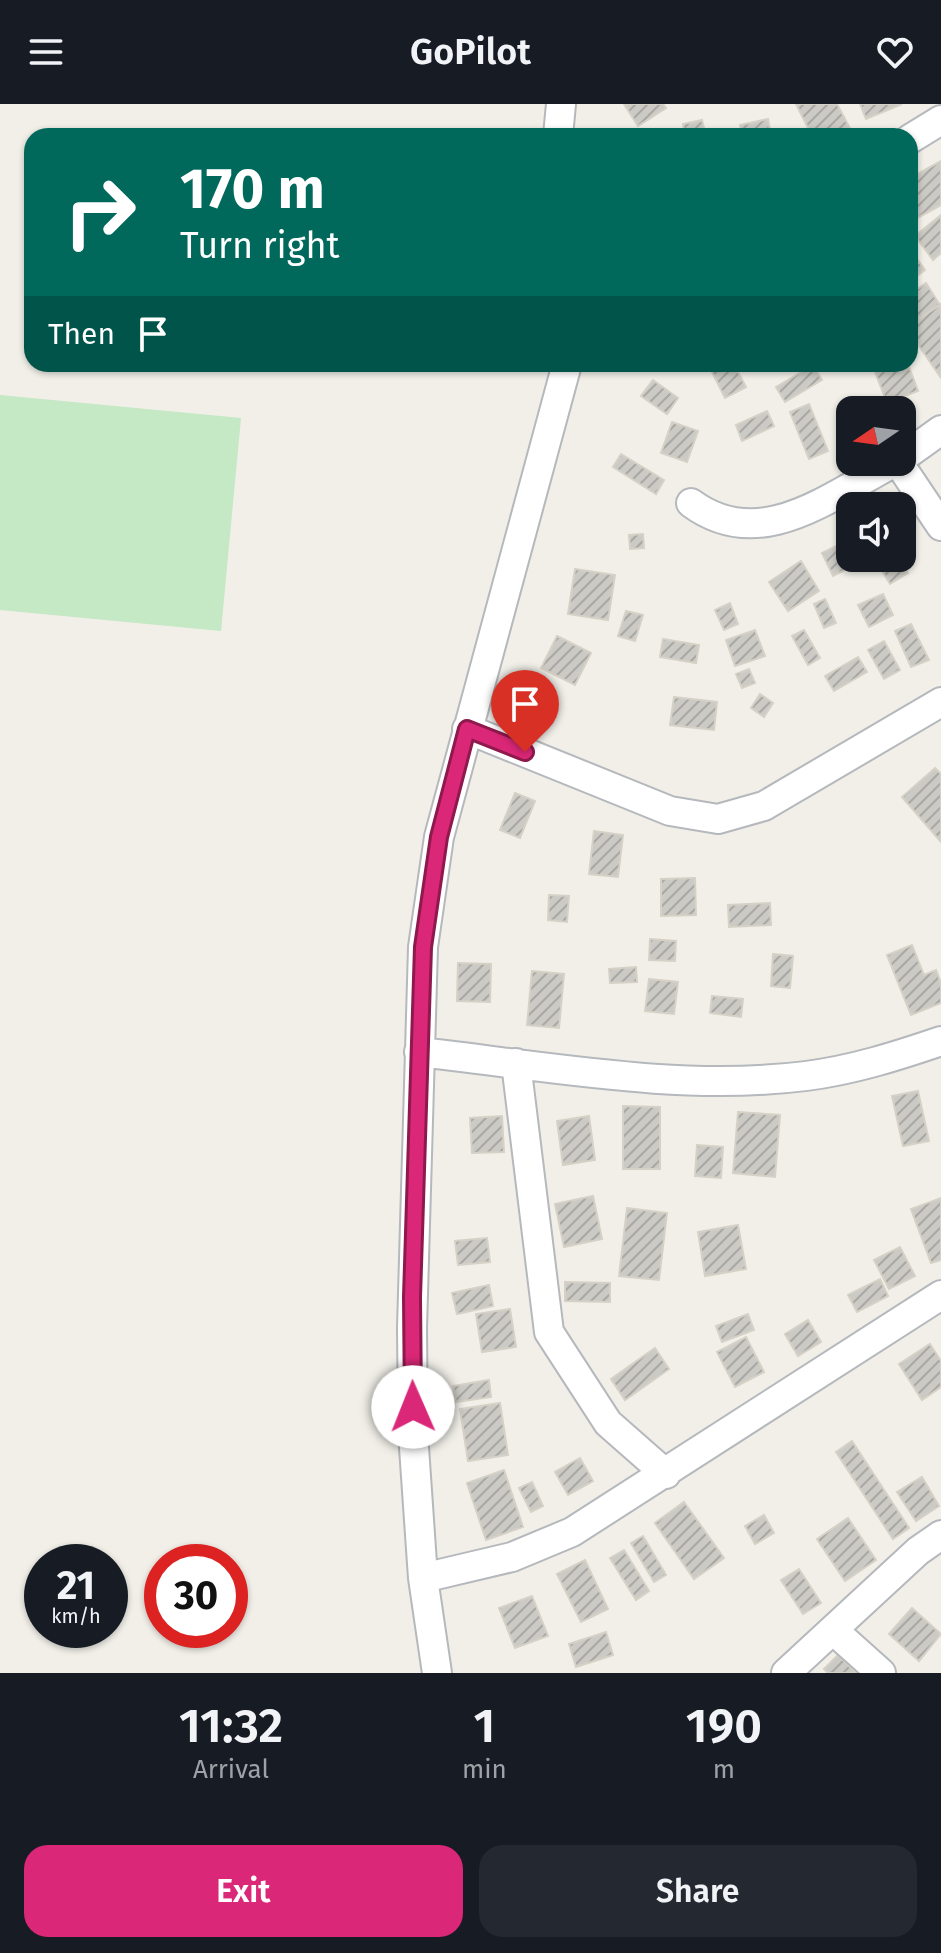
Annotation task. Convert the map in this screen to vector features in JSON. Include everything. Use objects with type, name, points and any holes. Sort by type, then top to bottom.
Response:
[{"type":"street","points":[[559,128],[561,104]]},
{"type":"street","points":[[918,134],[941,120]]},
{"type":"street","points":[[437,1673],[423,1578],[413,1433],[412,1328],[423,947],[430,886],[467,729],[565,372]]},
{"type":"street","points":[[916,448],[941,430]]},
{"type":"street","points":[[691,503],[723,522],[753,526],[774,523],[868,476]]},
{"type":"street","points":[[908,476],[941,526]]},
{"type":"street","points":[[467,729],[670,811],[718,819],[764,806],[941,702]]},
{"type":"street","points":[[419,1052],[668,1078],[743,1080],[806,1076],[877,1063],[941,1041]]},
{"type":"street","points":[[516,1063],[549,1332],[608,1423],[666,1474]]},
{"type":"street","points":[[423,1578],[542,1546],[666,1474],[941,1295]]},
{"type":"street","points":[[786,1673],[918,1551],[941,1535]]},
{"type":"street","points":[[833,1630],[881,1673]]},
{"type":"green space","points":[[0,395],[241,418],[221,631],[0,610]]},
{"type":"building","points":[[624,104],[663,104],[666,108],[638,126]]},
{"type":"building","points":[[796,104],[837,104],[850,128],[808,128]]},
{"type":"building","points":[[860,104],[902,104],[866,119]]},
{"type":"building","points":[[768,119],[770,128],[741,128],[740,125]]},
{"type":"building","points":[[702,120],[704,128],[684,128],[683,124]]},
{"type":"building","points":[[941,161],[941,205],[918,218],[918,174]]},
{"type":"building","points":[[941,215],[941,253],[933,260],[918,240],[918,234]]},
{"type":"building","points":[[918,260],[925,270],[918,275]]},
{"type":"building","points":[[926,283],[940,305],[918,319],[918,288]]},
{"type":"building","points":[[941,304],[941,378],[918,345],[918,320]]},
{"type":"building","points":[[712,372],[738,372],[746,387],[725,398]]},
{"type":"building","points":[[801,372],[817,372],[822,380],[785,402],[776,387]]},
{"type":"building","points":[[875,372],[911,372],[918,391],[905,396],[884,396]]},
{"type":"building","points":[[653,380],[678,398],[667,414],[641,396]]},
{"type":"building","points":[[809,404],[828,451],[809,459],[790,412]]},
{"type":"building","points":[[767,411],[774,426],[742,441],[736,425]]},
{"type":"building","points":[[672,422],[698,431],[687,462],[661,453]]},
{"type":"building","points":[[621,454],[664,480],[656,494],[613,467]]},
{"type":"building","points":[[643,534],[644,548],[630,549],[629,535]]},
{"type":"building","points":[[836,546],[836,572],[841,572],[833,576],[822,553]]},
{"type":"building","points":[[801,561],[819,591],[788,611],[769,582]]},
{"type":"building","points":[[575,569],[615,575],[608,620],[568,614]]},
{"type":"building","points":[[883,572],[908,573],[890,584]]},
{"type":"building","points":[[883,594],[893,615],[869,627],[858,605]]},
{"type":"building","points":[[825,599],[836,623],[824,628],[814,604]]},
{"type":"building","points":[[730,603],[738,624],[724,630],[715,610]]},
{"type":"building","points":[[626,611],[643,615],[635,641],[618,636]]},
{"type":"building","points":[[911,624],[929,660],[911,667],[895,631]]},
{"type":"building","points":[[755,630],[765,656],[735,666],[726,640]]},
{"type":"building","points":[[804,630],[820,658],[808,665],[792,636]]},
{"type":"building","points":[[557,636],[591,653],[575,685],[541,668]]},
{"type":"building","points":[[663,639],[699,645],[696,663],[660,657]]},
{"type":"building","points":[[884,641],[900,670],[884,679],[868,650]]},
{"type":"building","points":[[858,657],[867,672],[834,691],[825,676]]},
{"type":"building","points":[[749,669],[755,683],[742,688],[736,674]]},
{"type":"building","points":[[760,694],[773,703],[764,717],[751,708]]},
{"type":"building","points":[[674,697],[717,702],[714,730],[670,725]]},
{"type":"building","points":[[935,768],[941,774],[941,842],[902,797]]},
{"type":"building","points":[[515,793],[535,801],[520,838],[500,830]]},
{"type":"building","points":[[594,831],[623,835],[618,877],[589,874]]},
{"type":"building","points":[[695,878],[696,915],[661,916],[661,879]]},
{"type":"building","points":[[549,895],[569,896],[567,922],[548,920]]},
{"type":"building","points":[[770,903],[771,925],[729,927],[728,905]]},
{"type":"building","points":[[650,939],[676,941],[675,961],[649,960]]},
{"type":"building","points":[[912,945],[924,975],[936,970],[941,983],[941,1003],[911,1015],[887,955]]},
{"type":"building","points":[[773,954],[793,956],[790,988],[771,986]]},
{"type":"building","points":[[458,963],[491,964],[490,1002],[457,1001]]},
{"type":"building","points":[[636,967],[637,982],[610,983],[609,969]]},
{"type":"building","points":[[532,971],[564,974],[559,1028],[527,1025]]},
{"type":"building","points":[[649,979],[678,982],[674,1014],[645,1011]]},
{"type":"building","points":[[712,996],[743,999],[741,1017],[710,1013]]},
{"type":"building","points":[[918,1091],[929,1141],[903,1146],[892,1096]]},
{"type":"building","points":[[623,1106],[660,1107],[660,1169],[623,1169]]},
{"type":"building","points":[[738,1112],[780,1115],[775,1177],[733,1173]]},
{"type":"building","points":[[502,1116],[504,1152],[472,1153],[470,1118]]},
{"type":"building","points":[[589,1116],[595,1160],[563,1165],[557,1121]]},
{"type":"building","points":[[697,1145],[723,1147],[721,1178],[695,1176]]},
{"type":"building","points":[[593,1196],[602,1239],[564,1247],[555,1204]]},
{"type":"building","points":[[941,1198],[941,1260],[931,1263],[911,1209]]},
{"type":"building","points":[[627,1208],[667,1213],[659,1280],[619,1276]]},
{"type":"building","points":[[738,1225],[746,1269],[705,1276],[698,1232]]},
{"type":"building","points":[[487,1238],[490,1262],[458,1265],[455,1241]]},
{"type":"building","points":[[900,1247],[915,1276],[889,1289],[874,1260]]},
{"type":"building","points":[[880,1279],[888,1296],[857,1312],[848,1295]]},
{"type":"building","points":[[565,1282],[610,1283],[610,1302],[565,1301]]},
{"type":"building","points":[[489,1285],[493,1306],[457,1314],[452,1293]]},
{"type":"building","points":[[510,1309],[516,1347],[482,1352],[476,1314]]},
{"type":"building","points":[[748,1314],[754,1330],[722,1342],[716,1326]]},
{"type":"building","points":[[808,1320],[821,1342],[798,1356],[785,1334]]},
{"type":"building","points":[[746,1337],[764,1372],[735,1387],[717,1352]]},
{"type":"building","points":[[930,1344],[941,1361],[941,1387],[922,1400],[899,1364]]},
{"type":"building","points":[[655,1348],[669,1369],[625,1400],[611,1379]]},
{"type":"building","points":[[489,1380],[491,1397],[456,1402],[453,1386]]},
{"type":"building","points":[[500,1403],[508,1455],[468,1461],[460,1409]]},
{"type":"building","points":[[852,1441],[909,1528],[893,1539],[836,1452]]},
{"type":"building","points":[[580,1458],[593,1481],[568,1495],[555,1472]]},
{"type":"building","points":[[504,1470],[523,1527],[486,1540],[467,1483]]},
{"type":"building","points":[[922,1477],[939,1506],[916,1521],[897,1492]]},
{"type":"building","points":[[532,1482],[543,1506],[531,1512],[519,1488]]},
{"type":"building","points":[[684,1502],[724,1558],[694,1579],[655,1523]]},
{"type":"building","points":[[764,1515],[774,1533],[755,1544],[745,1526]]},
{"type":"building","points":[[848,1518],[876,1560],[845,1581],[817,1539]]},
{"type":"building","points":[[643,1536],[666,1575],[654,1582],[631,1543]]},
{"type":"building","points":[[624,1550],[649,1591],[636,1600],[610,1558]]},
{"type":"building","points":[[585,1560],[608,1609],[581,1622],[557,1574]]},
{"type":"building","points":[[799,1569],[821,1603],[803,1614],[781,1580]]},
{"type":"building","points":[[532,1596],[548,1636],[515,1648],[499,1608]]},
{"type":"building","points":[[912,1608],[941,1634],[919,1661],[889,1634]]},
{"type":"building","points":[[606,1632],[613,1655],[576,1667],[569,1644]]},
{"type":"building","points":[[838,1655],[856,1673],[828,1673],[824,1669]]},
{"type":"route","points":[[413,1407],[419,1052],[423,947],[430,886],[439,837],[467,729],[525,752]]}]
